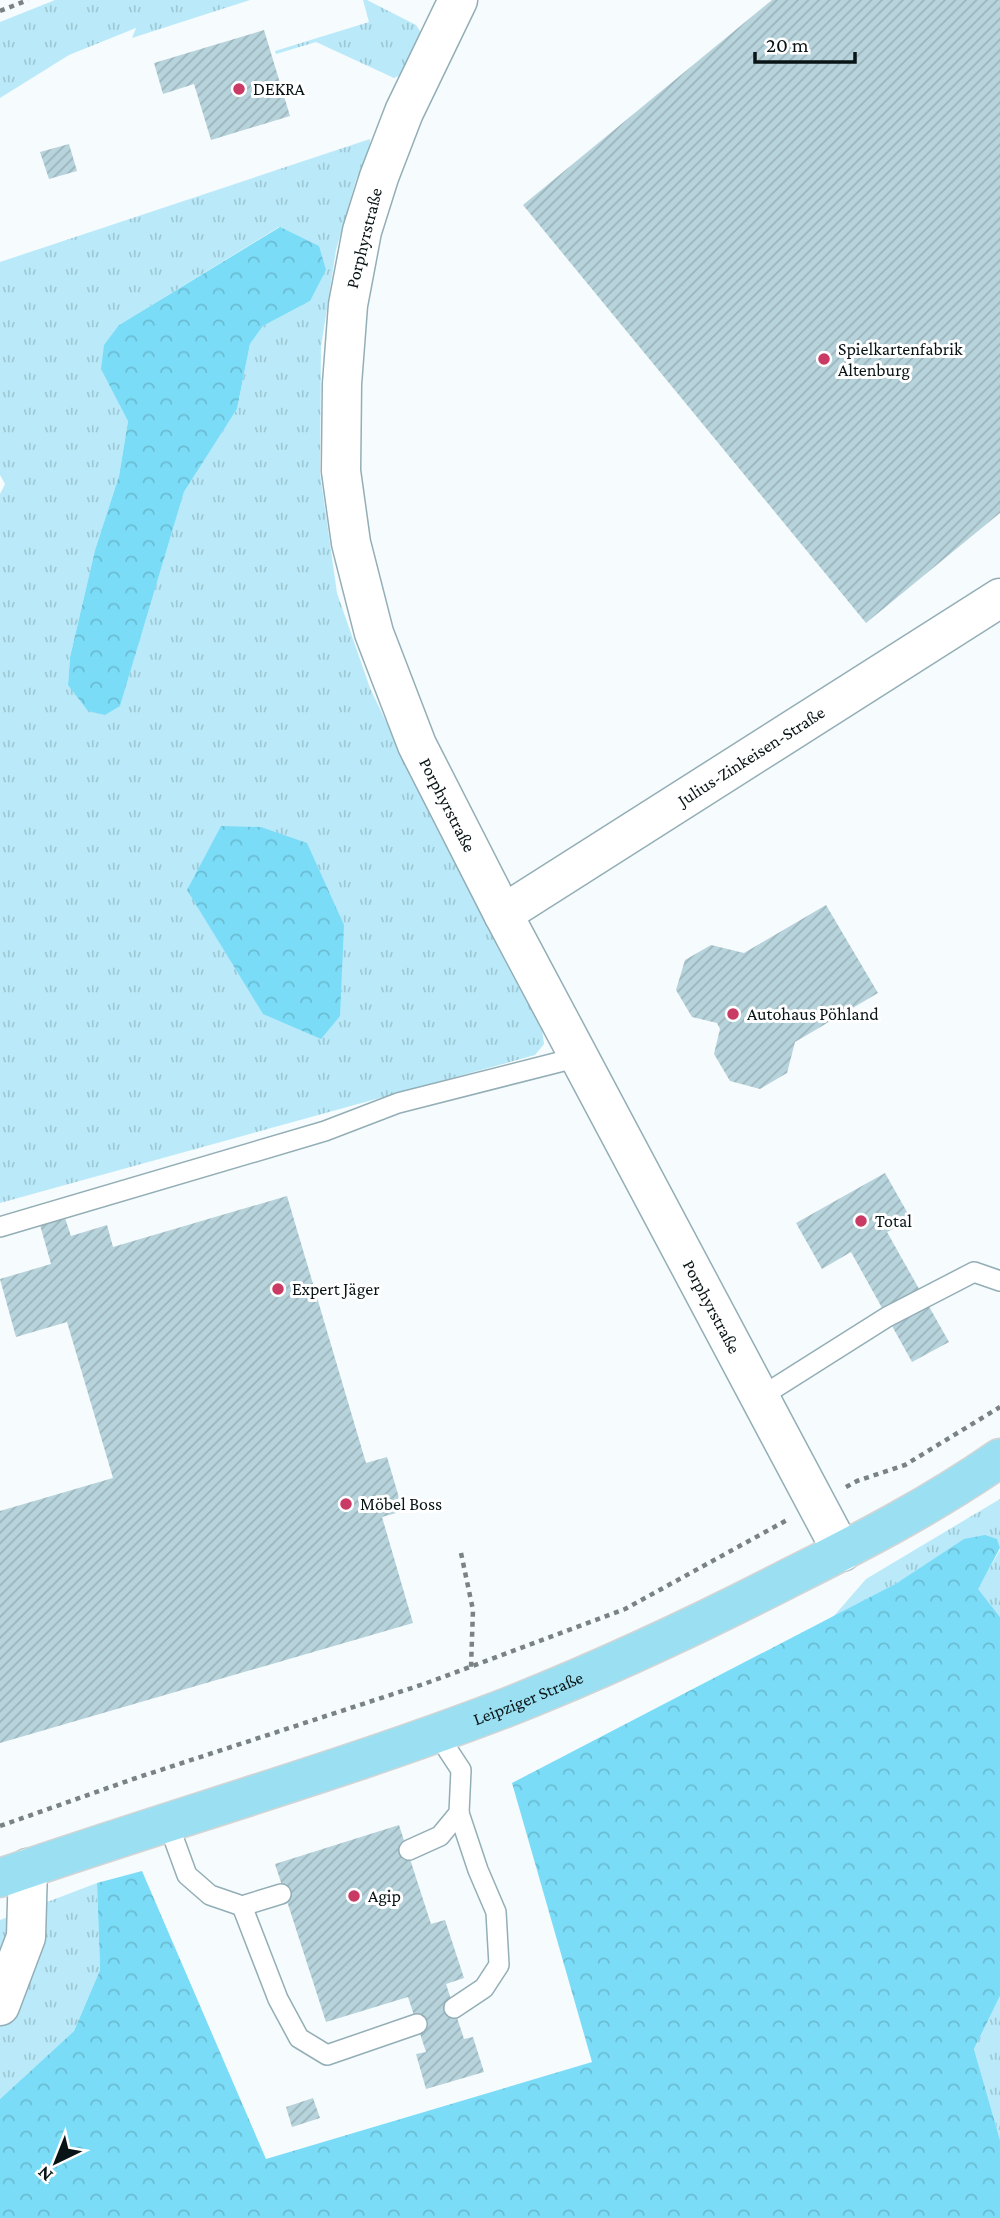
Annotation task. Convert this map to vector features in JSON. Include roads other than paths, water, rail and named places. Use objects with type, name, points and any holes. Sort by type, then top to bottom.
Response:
[{"type":"main road","name":"Leipziger Straße","points":[[14,1873],[436,1732],[574,1680],[687,1630],[842,1552],[927,1505],[1000,1458]]},
{"type":"street","name":"Porphyrstraße","points":[[458,0],[404,112],[379,177],[362,231],[348,305],[342,384],[341,471],[351,543],[373,633],[417,745],[503,914],[842,1552]]},
{"type":"street","name":"Julius-Zinkeisen-Straße","points":[[503,914],[1000,598]]},
{"type":"street","name":"Leipziger Straße","points":[[0,2006],[26,1937],[14,1873]]},
{"type":"lane","points":[[0,1227],[325,1131],[398,1103],[579,1057]]},
{"type":"lane","points":[[759,1398],[887,1317],[974,1272],[1000,1281]]},
{"type":"lane","points":[[436,1732],[461,1770],[459,1813],[478,1870],[496,1912],[499,1965],[484,1988],[454,2008]]},
{"type":"lane","points":[[409,1850],[440,1836],[459,1813]]},
{"type":"lane","points":[[168,1823],[187,1875],[210,1895],[242,1906],[281,1894]]},
{"type":"lane","points":[[242,1906],[278,1999],[299,2038],[327,2055],[417,2024]]},
{"type":"place","name":"DEKRA","points":[[239,89]]},
{"type":"place","name":"Spielkartenfabrik Altenburg","points":[[824,359]]},
{"type":"place","name":"Autohaus Pöhland","points":[[733,1014]]},
{"type":"place","name":"Total","points":[[861,1221]]},
{"type":"place","name":"Expert Jäger","points":[[278,1289]]},
{"type":"place","name":"Möbel Boss","points":[[346,1504]]},
{"type":"place","name":"Agip","points":[[354,1896]]}]
